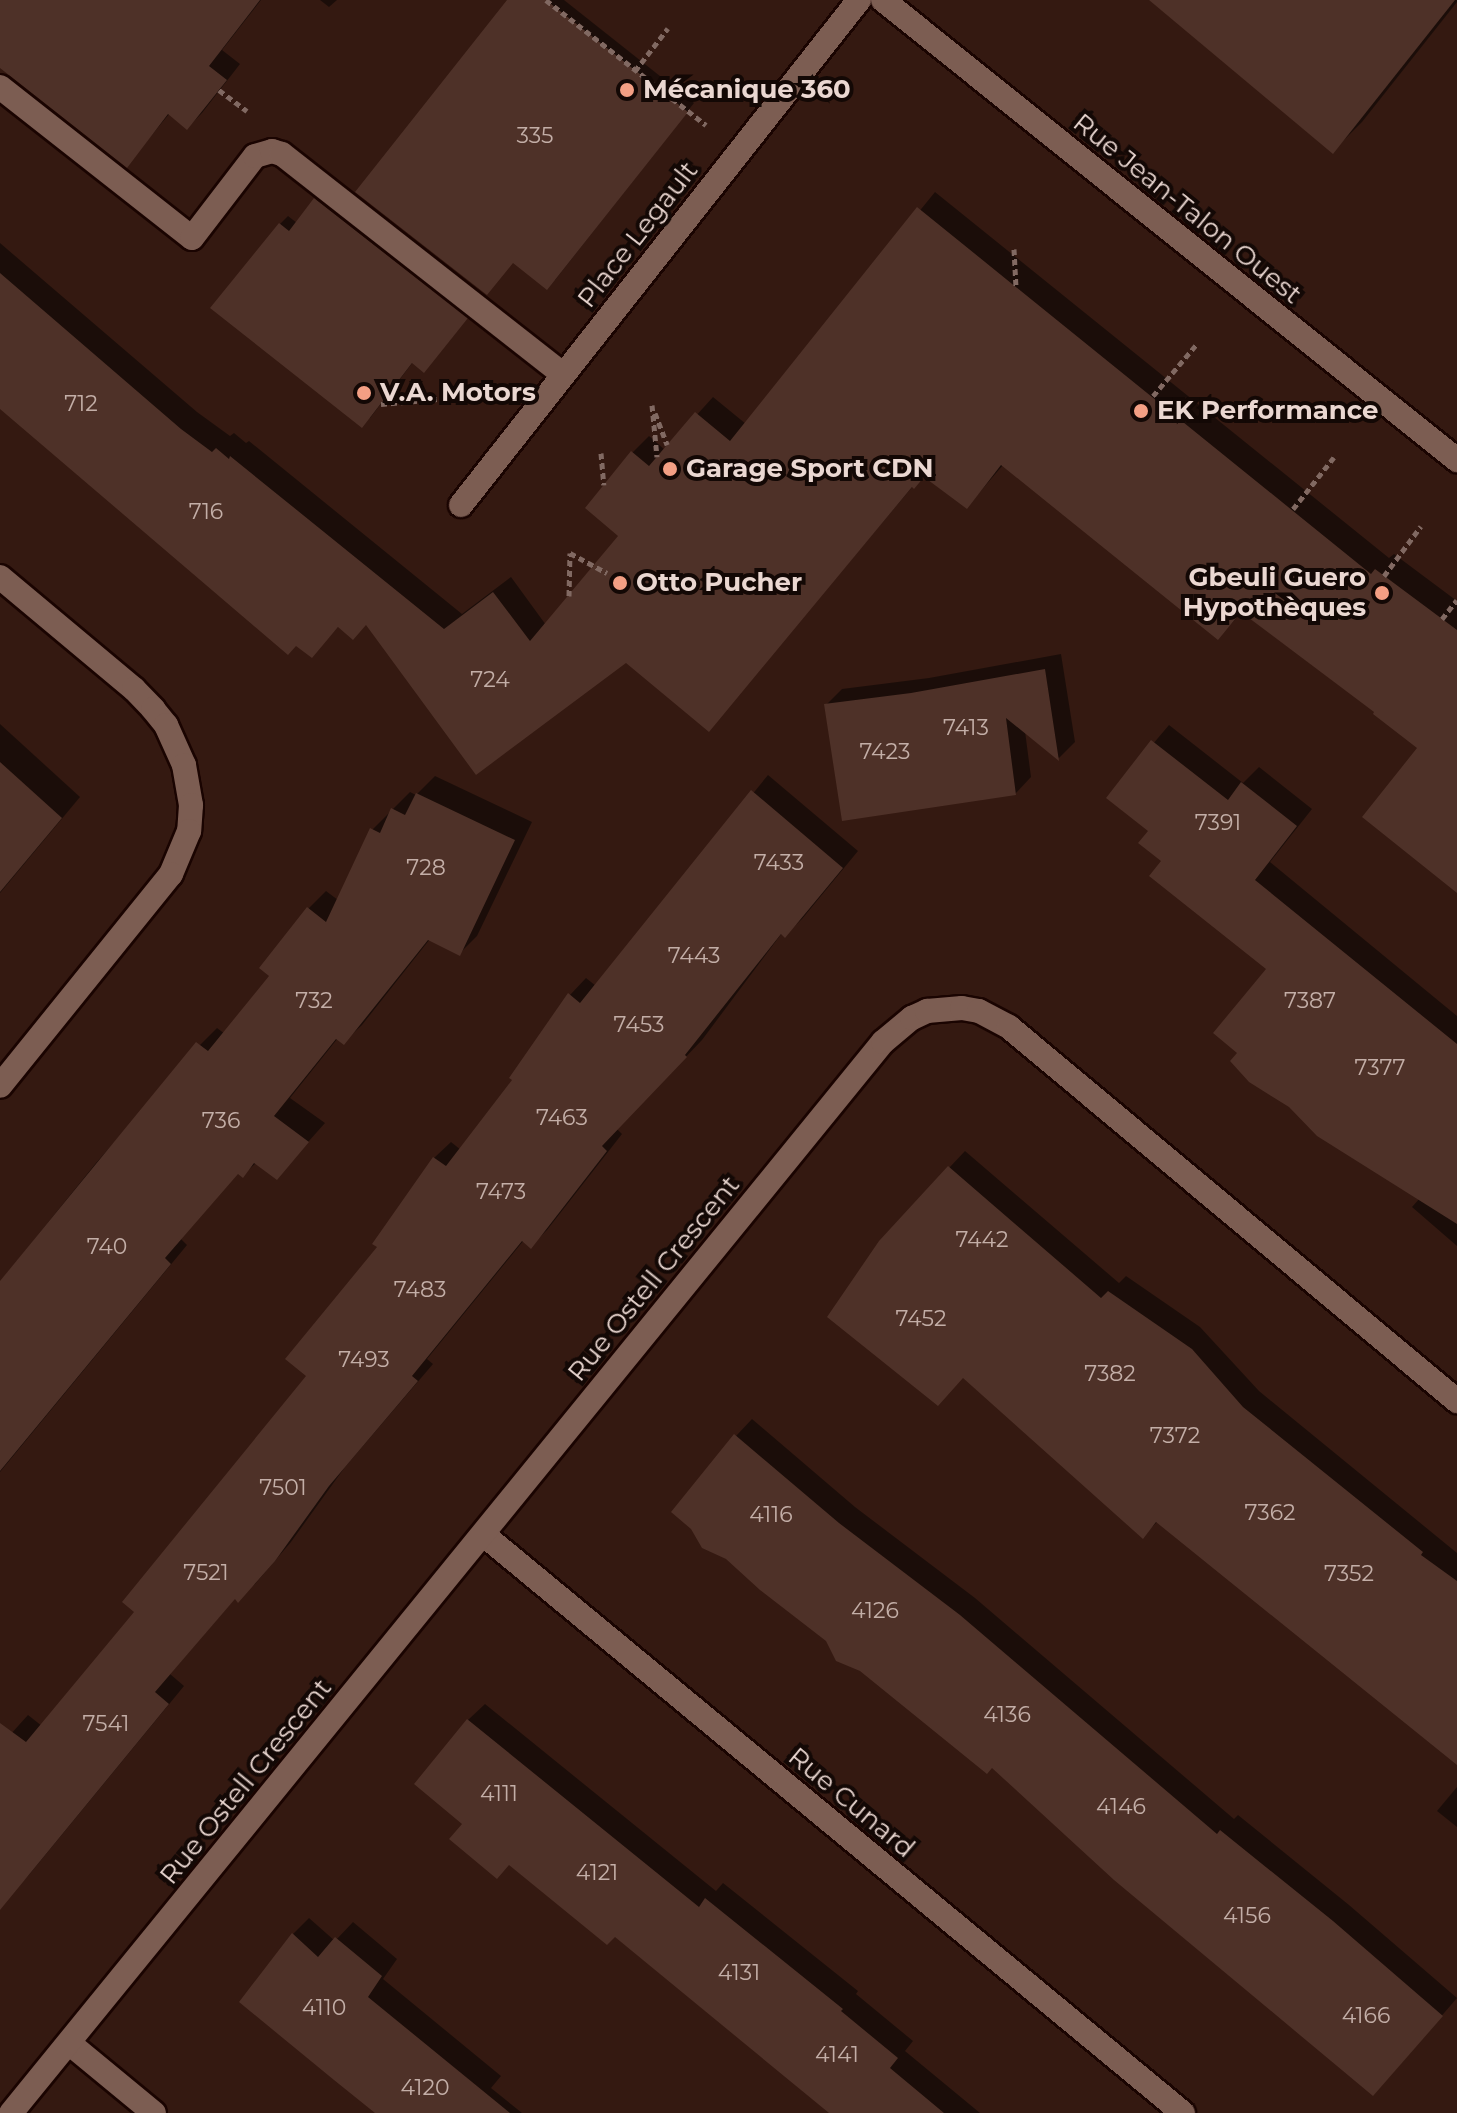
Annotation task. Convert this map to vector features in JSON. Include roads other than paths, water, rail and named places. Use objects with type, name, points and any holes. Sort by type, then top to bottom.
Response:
[{"type":"street","name":"Place Legault","points":[[461,505],[859,0]]},
{"type":"street","name":"Rue Jean-Talon Ouest","points":[[883,0],[1457,460]]},
{"type":"street","points":[[0,87],[192,238],[255,156],[272,151],[282,154],[563,374]]},
{"type":"street","points":[[0,577],[134,689],[153,709],[166,725],[184,765],[191,805],[189,831],[171,874],[0,1086]]},
{"type":"street","name":"Rue Ostell Crescent","points":[[11,2113],[883,1042],[912,1018],[944,1008],[979,1011],[1009,1027],[1457,1401]]},
{"type":"street","name":"Rue Cunard","points":[[484,1535],[1183,2113]]},
{"type":"street","points":[[69,2043],[154,2113]]},
{"type":"place","name":"Mécanique 360","points":[[627,90]]},
{"type":"place","name":"V.A. Motors","points":[[364,393]]},
{"type":"place","name":"EK Performance","points":[[1141,411]]},
{"type":"place","name":"Garage Sport CDN","points":[[670,469]]},
{"type":"place","name":"Otto Pucher","points":[[620,583]]},
{"type":"place","name":"Gbeuli Guero Hypothèques","points":[[1382,593]]}]
